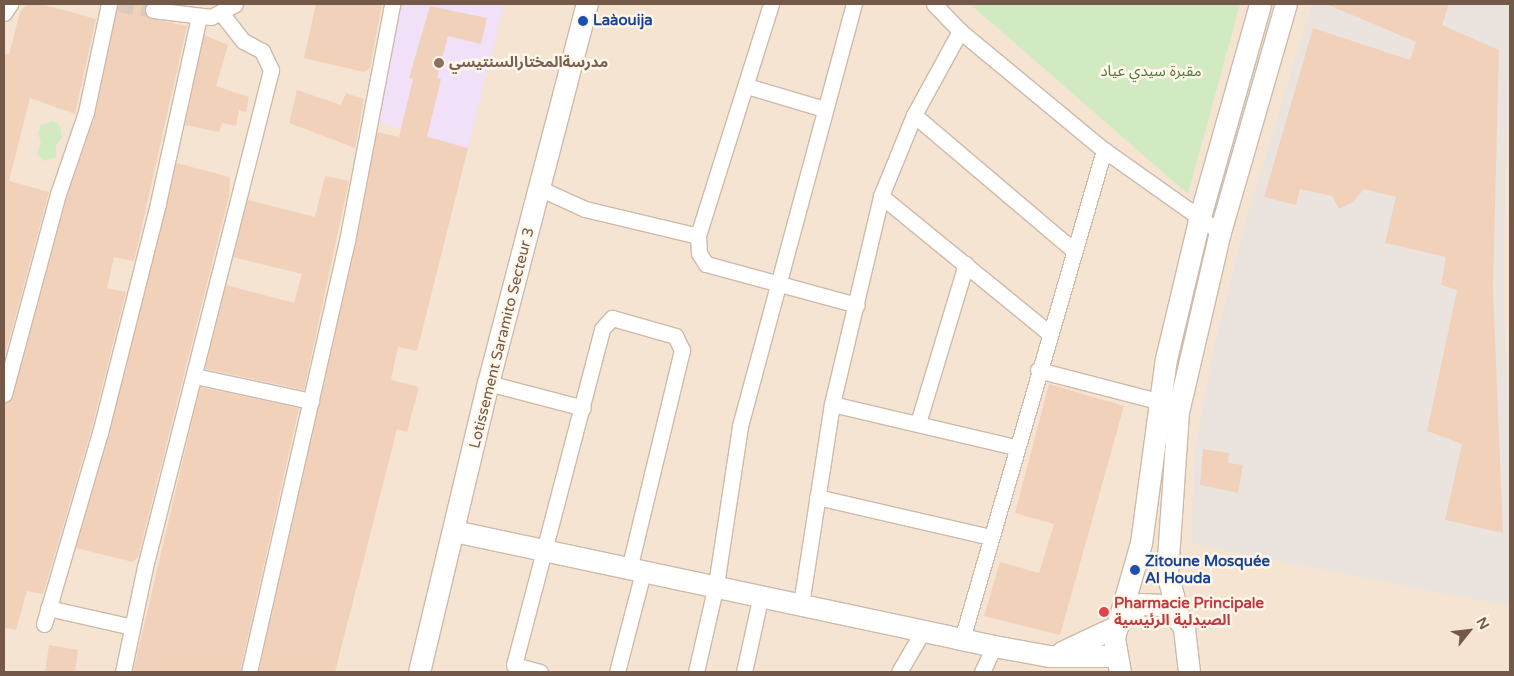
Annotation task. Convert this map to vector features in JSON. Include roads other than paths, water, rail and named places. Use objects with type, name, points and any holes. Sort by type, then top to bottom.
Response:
[{"type":"street","points":[[4,13],[10,4]]},
{"type":"street","points":[[4,394],[58,194],[86,112],[108,4]]},
{"type":"street","points":[[153,10],[199,16],[222,14],[235,4]]},
{"type":"street","points":[[250,672],[363,162],[392,4]]},
{"type":"street","name":"Lotissement Saramito Secteur 3","points":[[419,672],[488,383],[541,189],[587,4]]},
{"type":"street","points":[[771,4],[747,86],[698,236],[699,253],[706,264],[857,305]]},
{"type":"street","points":[[696,672],[716,585],[740,426],[776,284],[854,4]]},
{"type":"street","points":[[934,4],[960,31],[1104,150],[1199,220],[1220,232]]},
{"type":"street","points":[[454,531],[924,629],[994,646],[1115,666],[1119,621],[1140,543],[1158,401],[1199,220],[1259,8],[1284,12],[1220,232],[1178,412],[1167,573],[1198,672]]},
{"type":"street","points":[[123,672],[132,627],[272,70],[262,51],[242,41],[222,14]]},
{"type":"street","points":[[44,624],[100,433],[158,203],[199,16]]},
{"type":"street","points":[[801,604],[816,497],[832,404],[857,305],[880,196],[914,114],[960,31]]},
{"type":"street","points":[[747,86],[824,110]]},
{"type":"street","points":[[914,114],[1072,249]]},
{"type":"street","points":[[962,638],[1072,249],[1104,150]]},
{"type":"street","points":[[541,189],[585,209],[698,236]]},
{"type":"street","points":[[880,196],[1048,332]]},
{"type":"street","points":[[918,423],[966,264]]},
{"type":"street","points":[[540,672],[513,668],[546,551],[582,408],[607,322],[612,318],[675,336],[680,342],[617,672]]},
{"type":"street","points":[[1038,370],[1158,401]]},
{"type":"street","points":[[195,376],[311,401]]},
{"type":"street","points":[[488,383],[582,408]]},
{"type":"street","points":[[832,404],[1015,446]]},
{"type":"street","points":[[816,497],[990,537]]},
{"type":"street","points":[[744,672],[761,595]]},
{"type":"street","points":[[1050,656],[1119,621],[1141,604],[1152,603],[1162,605],[1180,618]]},
{"type":"street","points":[[48,608],[132,627]]},
{"type":"street","points":[[900,672],[924,629]]},
{"type":"street","points":[[982,672],[994,646]]},
{"type":"street","points":[[1189,647],[1189,672]]},
{"type":"street","points":[[1050,656],[1071,672]]},
{"type":"tunnel","points":[[119,4],[153,10]]},
{"type":"place","name":"Laàouija","points":[[583,21]]},
{"type":"place","name":"مدرسةالمختارالسنتيسي","points":[[439,63]]},
{"type":"place","name":"Zitoune Mosquée Al Houda","points":[[1135,570]]},
{"type":"place","name":"Pharmacie Principale الصيدلية الرئيسية","points":[[1104,612]]},
{"type":"park label","name":"مقبرة سيدي عياد","points":[[1151,72]]}]
